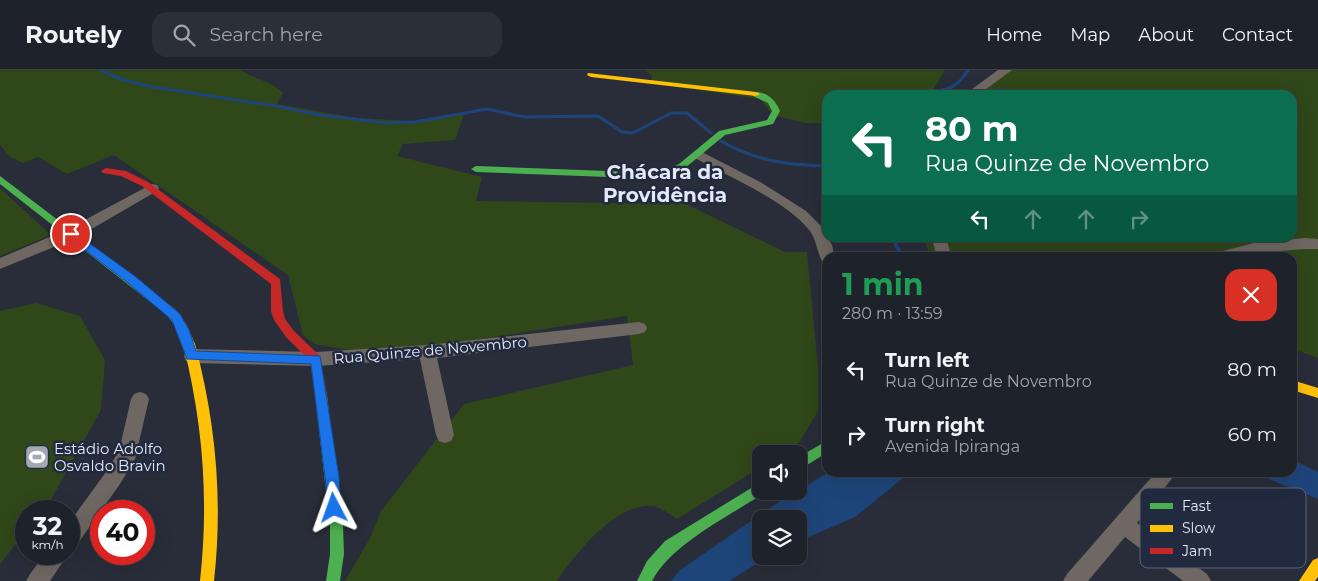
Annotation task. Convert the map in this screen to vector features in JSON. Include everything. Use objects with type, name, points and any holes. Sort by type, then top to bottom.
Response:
[{"type":"street","points":[[977,90],[1006,70]]},
{"type":"street","points":[[476,169],[652,175],[674,171],[698,154],[711,140],[722,133],[770,122],[776,111],[765,97],[757,94],[591,75]]},
{"type":"street","points":[[698,154],[784,203],[804,217],[814,226],[825,252]]},
{"type":"street","points":[[106,171],[123,173],[152,188],[274,279],[278,288],[276,301],[280,320],[290,334],[316,359],[332,477],[338,547],[337,566],[333,581]]},
{"type":"street","points":[[0,179],[132,280],[176,317],[183,330],[192,356],[204,406],[211,458],[213,508],[211,556],[207,581]]},
{"type":"street","points":[[0,264],[71,234],[152,188]]},
{"type":"street","points":[[1238,252],[1260,246],[1292,242],[1318,244]]},
{"type":"street","name":"Rua Quinze de Novembro","points":[[192,356],[316,359],[427,352],[639,328]]},
{"type":"street","points":[[427,352],[445,435]]},
{"type":"street","points":[[1297,387],[1318,393]]},
{"type":"street","points":[[80,524],[128,454],[140,399]]},
{"type":"street","points":[[807,459],[822,449]]},
{"type":"street","points":[[1155,488],[1164,477]]},
{"type":"street","points":[[644,581],[652,566],[670,546],[752,494]]},
{"type":"street","points":[[1074,581],[1140,506]]},
{"type":"street","points":[[1124,525],[1140,537]]},
{"type":"street","points":[[37,581],[49,565]]},
{"type":"street","points":[[1182,568],[1200,581]]},
{"type":"street","points":[[1306,581],[1316,569]]},
{"type":"green space","points":[[0,70],[241,70],[272,85],[283,93],[277,104],[356,118],[412,121],[464,114],[455,140],[403,144],[397,156],[482,177],[476,201],[686,204],[785,252],[807,252],[818,369],[818,411],[799,443],[796,445],[752,445],[752,473],[677,519],[654,506],[640,507],[612,520],[586,544],[557,581],[345,581],[370,538],[381,511],[464,404],[633,365],[627,316],[431,347],[354,351],[314,344],[303,335],[288,275],[114,155],[67,174],[38,157],[23,163],[10,157],[0,145]]},
{"type":"green space","points":[[646,70],[945,70],[933,90],[822,90],[822,123],[805,123],[773,115],[760,99],[650,83],[652,76]]},
{"type":"green space","points":[[998,70],[1318,70],[1318,358],[1297,350],[1297,252],[929,252],[925,242],[1297,242],[1297,90],[975,90]]},
{"type":"green space","points":[[0,188],[51,235],[0,256]]},
{"type":"green space","name":"Estádio Adolfo Osvaldo Bravin","points":[[36,303],[80,316],[105,360],[101,410],[51,500],[15,500],[15,545],[0,564],[0,311]]},
{"type":"water","points":[[1297,462],[1318,472],[1318,499],[1306,494],[1306,488],[1291,488],[1264,477],[1297,477]]},
{"type":"water","points":[[822,476],[904,477],[855,517],[807,538],[807,510],[767,510],[783,500],[807,500],[807,485]]},
{"type":"water","points":[[752,520],[752,565],[755,565],[729,581],[671,581],[680,570]]},
{"type":"waterway","points":[[100,70],[121,79],[147,86],[276,106],[320,115],[388,123],[415,122],[487,109],[524,117],[598,116],[622,132],[633,133],[671,113],[687,113],[711,133]]},
{"type":"waterway","points":[[943,90],[954,86],[968,70]]},
{"type":"waterway","points":[[721,141],[758,157],[784,163],[822,166]]},
{"type":"waterway","points":[[895,242],[899,252]]},
{"type":"traffic: fast","points":[[476,169],[634,175],[664,174],[682,166],[722,133],[770,122],[776,111],[771,101],[756,94]]},
{"type":"traffic: fast","points":[[0,179],[171,312],[183,328],[189,344]]},
{"type":"traffic: fast","points":[[321,395],[337,526],[337,554],[333,581]]},
{"type":"traffic: fast","points":[[807,459],[822,449]]},
{"type":"traffic: fast","points":[[644,581],[652,566],[670,546],[752,494]]},
{"type":"traffic: slow","points":[[591,75],[756,94]]},
{"type":"traffic: slow","points":[[189,344],[203,402],[210,462],[212,521],[207,581]]},
{"type":"traffic: slow","points":[[1297,387],[1318,393]]},
{"type":"traffic: slow","points":[[1306,581],[1318,565]]},
{"type":"traffic: jam","points":[[106,171],[123,173],[145,184],[276,282],[277,311],[280,320],[290,334],[316,359],[321,395]]},
{"type":"place","name":"Estádio Adolfo Osvaldo Bravin","points":[[37,457]]},
{"type":"district","name":"Chácara da Providência","points":[[665,184]]},
{"type":"route","points":[[71,234],[132,280],[176,317],[183,330],[192,356],[316,359],[332,477],[334,508]]}]
